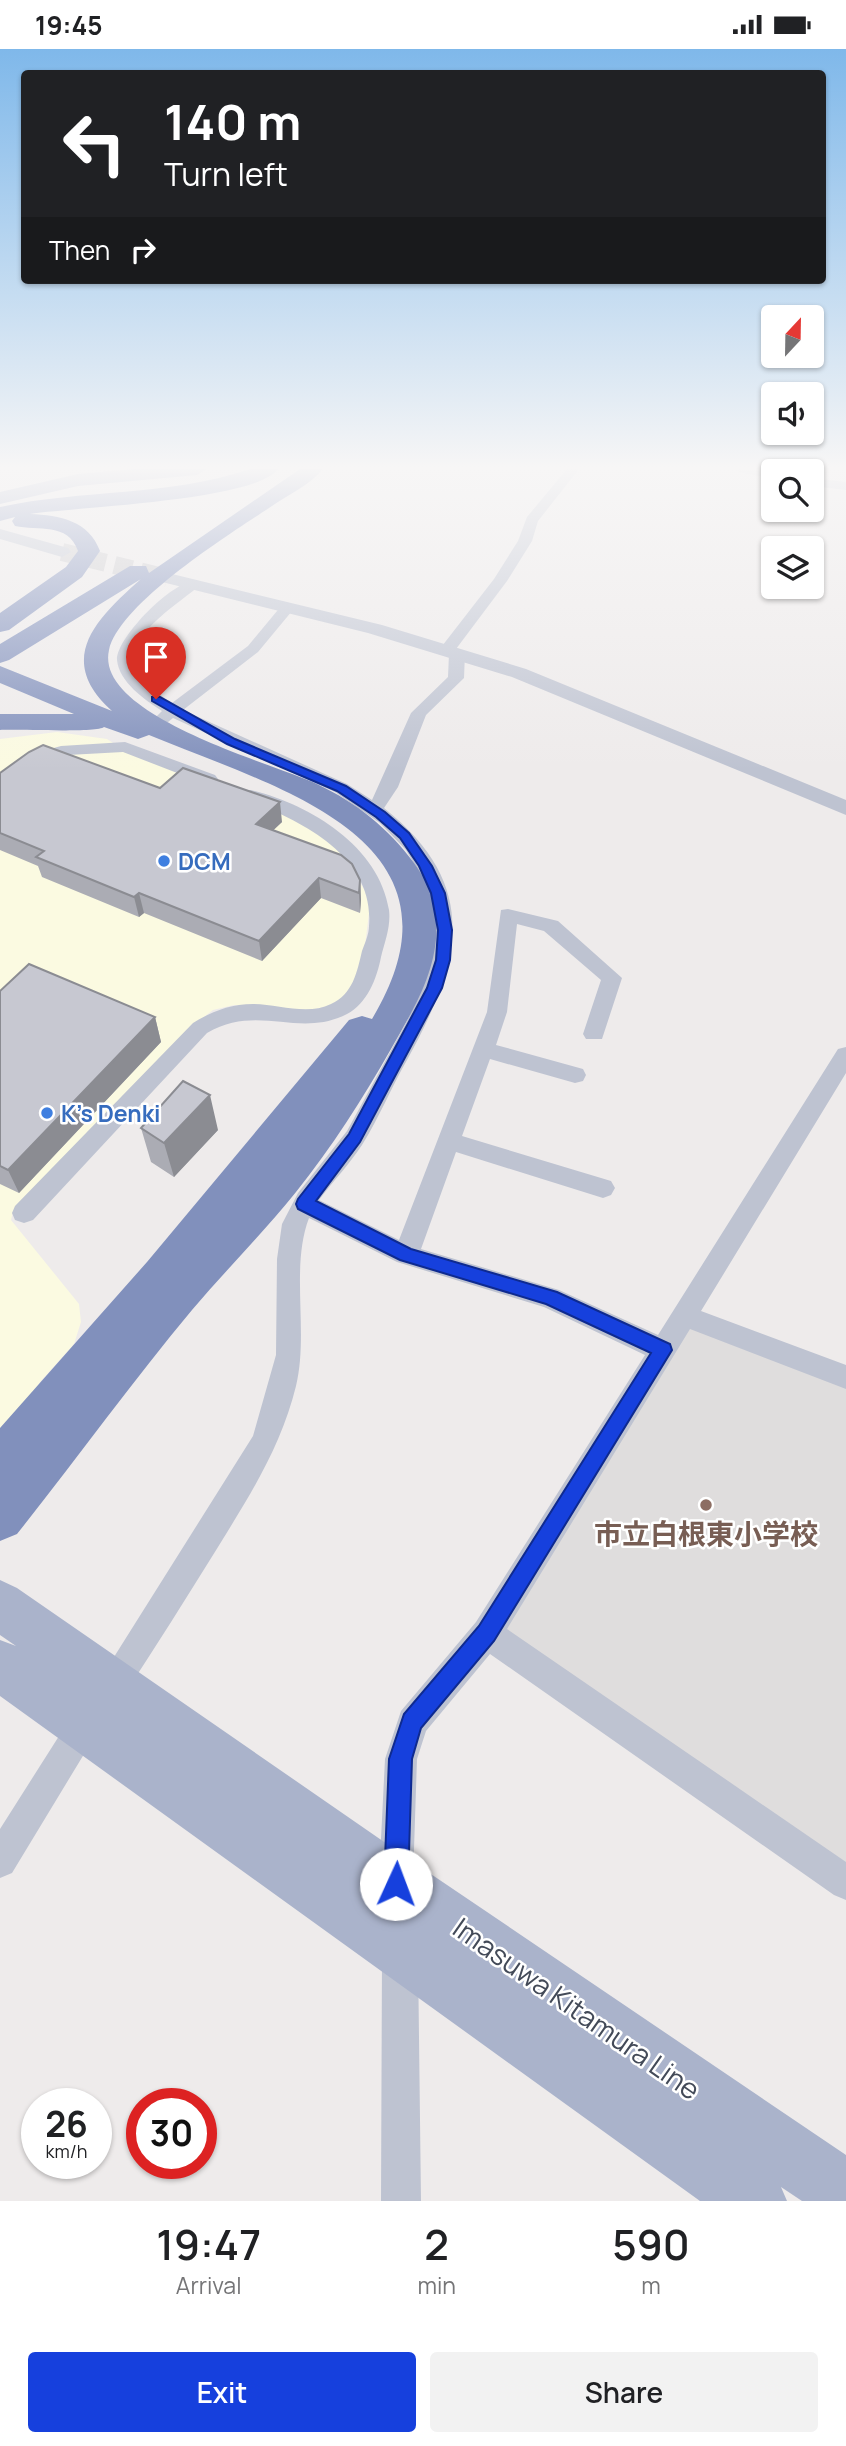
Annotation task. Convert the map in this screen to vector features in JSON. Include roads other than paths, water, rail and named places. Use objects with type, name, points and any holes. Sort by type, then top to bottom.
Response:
[{"type":"highway","points":[[0,625],[76,569]]},
{"type":"highway","points":[[1,660],[141,569]]},
{"type":"highway","points":[[150,731],[121,705],[100,678],[95,653],[105,628],[168,569]]},
{"type":"highway","points":[[0,1463],[171,1264],[365,1024],[394,973],[400,950],[398,904],[391,884],[369,847],[351,830],[297,798],[1,660]]},
{"type":"highway","points":[[0,723],[44,720],[150,731],[308,791],[364,825],[390,851],[410,881],[418,902],[419,951],[412,976],[400,1002],[342,1102],[281,1182],[176,1298],[0,1517]]},
{"type":"main road","name":"Imasuwa Kitamura Line","points":[[0,1605],[99,1705],[400,1951],[755,2201]]},
{"type":"main road","name":"Imasuwa Kitamura Line","points":[[0,1665],[99,1705],[396,1884],[846,2193]]},
{"type":"street","points":[[374,810],[389,787],[419,713],[457,678],[452,651],[507,569]]},
{"type":"street","points":[[168,578],[452,651],[574,694],[846,808]]},
{"type":"street","points":[[24,1213],[213,1017],[241,1010],[322,1015],[339,1010],[362,987],[380,925],[376,894],[343,846],[327,832],[286,809],[230,787],[150,731],[139,687],[127,671],[125,657],[130,642],[142,627],[193,584]]},
{"type":"street","points":[[150,731],[219,672],[253,649],[287,608]]},
{"type":"street","points":[[0,783],[37,758],[150,731],[231,741],[341,788],[374,810],[404,836],[438,893],[445,930],[443,960],[435,988],[354,1138],[304,1204],[292,1229],[289,1356],[273,1421],[247,1475],[0,1861]]},
{"type":"street","points":[[406,1255],[497,1012],[508,915],[551,926],[612,978],[594,1034]]},
{"type":"street","points":[[483,1049],[575,1076]]},
{"type":"street","points":[[401,2201],[400,1951],[396,1884],[401,1759],[412,1722],[486,1633],[846,1055]]},
{"type":"street","points":[[449,1141],[603,1188]]},
{"type":"street","points":[[304,1204],[406,1255],[550,1297],[663,1350]]},
{"type":"street","points":[[685,1316],[846,1377]]},
{"type":"street","points":[[486,1633],[846,1883]]},
{"type":"tunnel","points":[[132,569],[167,578]]},
{"type":"place","name":"DCM","points":[[164,861]]},
{"type":"place","name":"K's Denki","points":[[47,1113]]},
{"type":"place","name":"市立白根東小学校","points":[[706,1505]]}]
